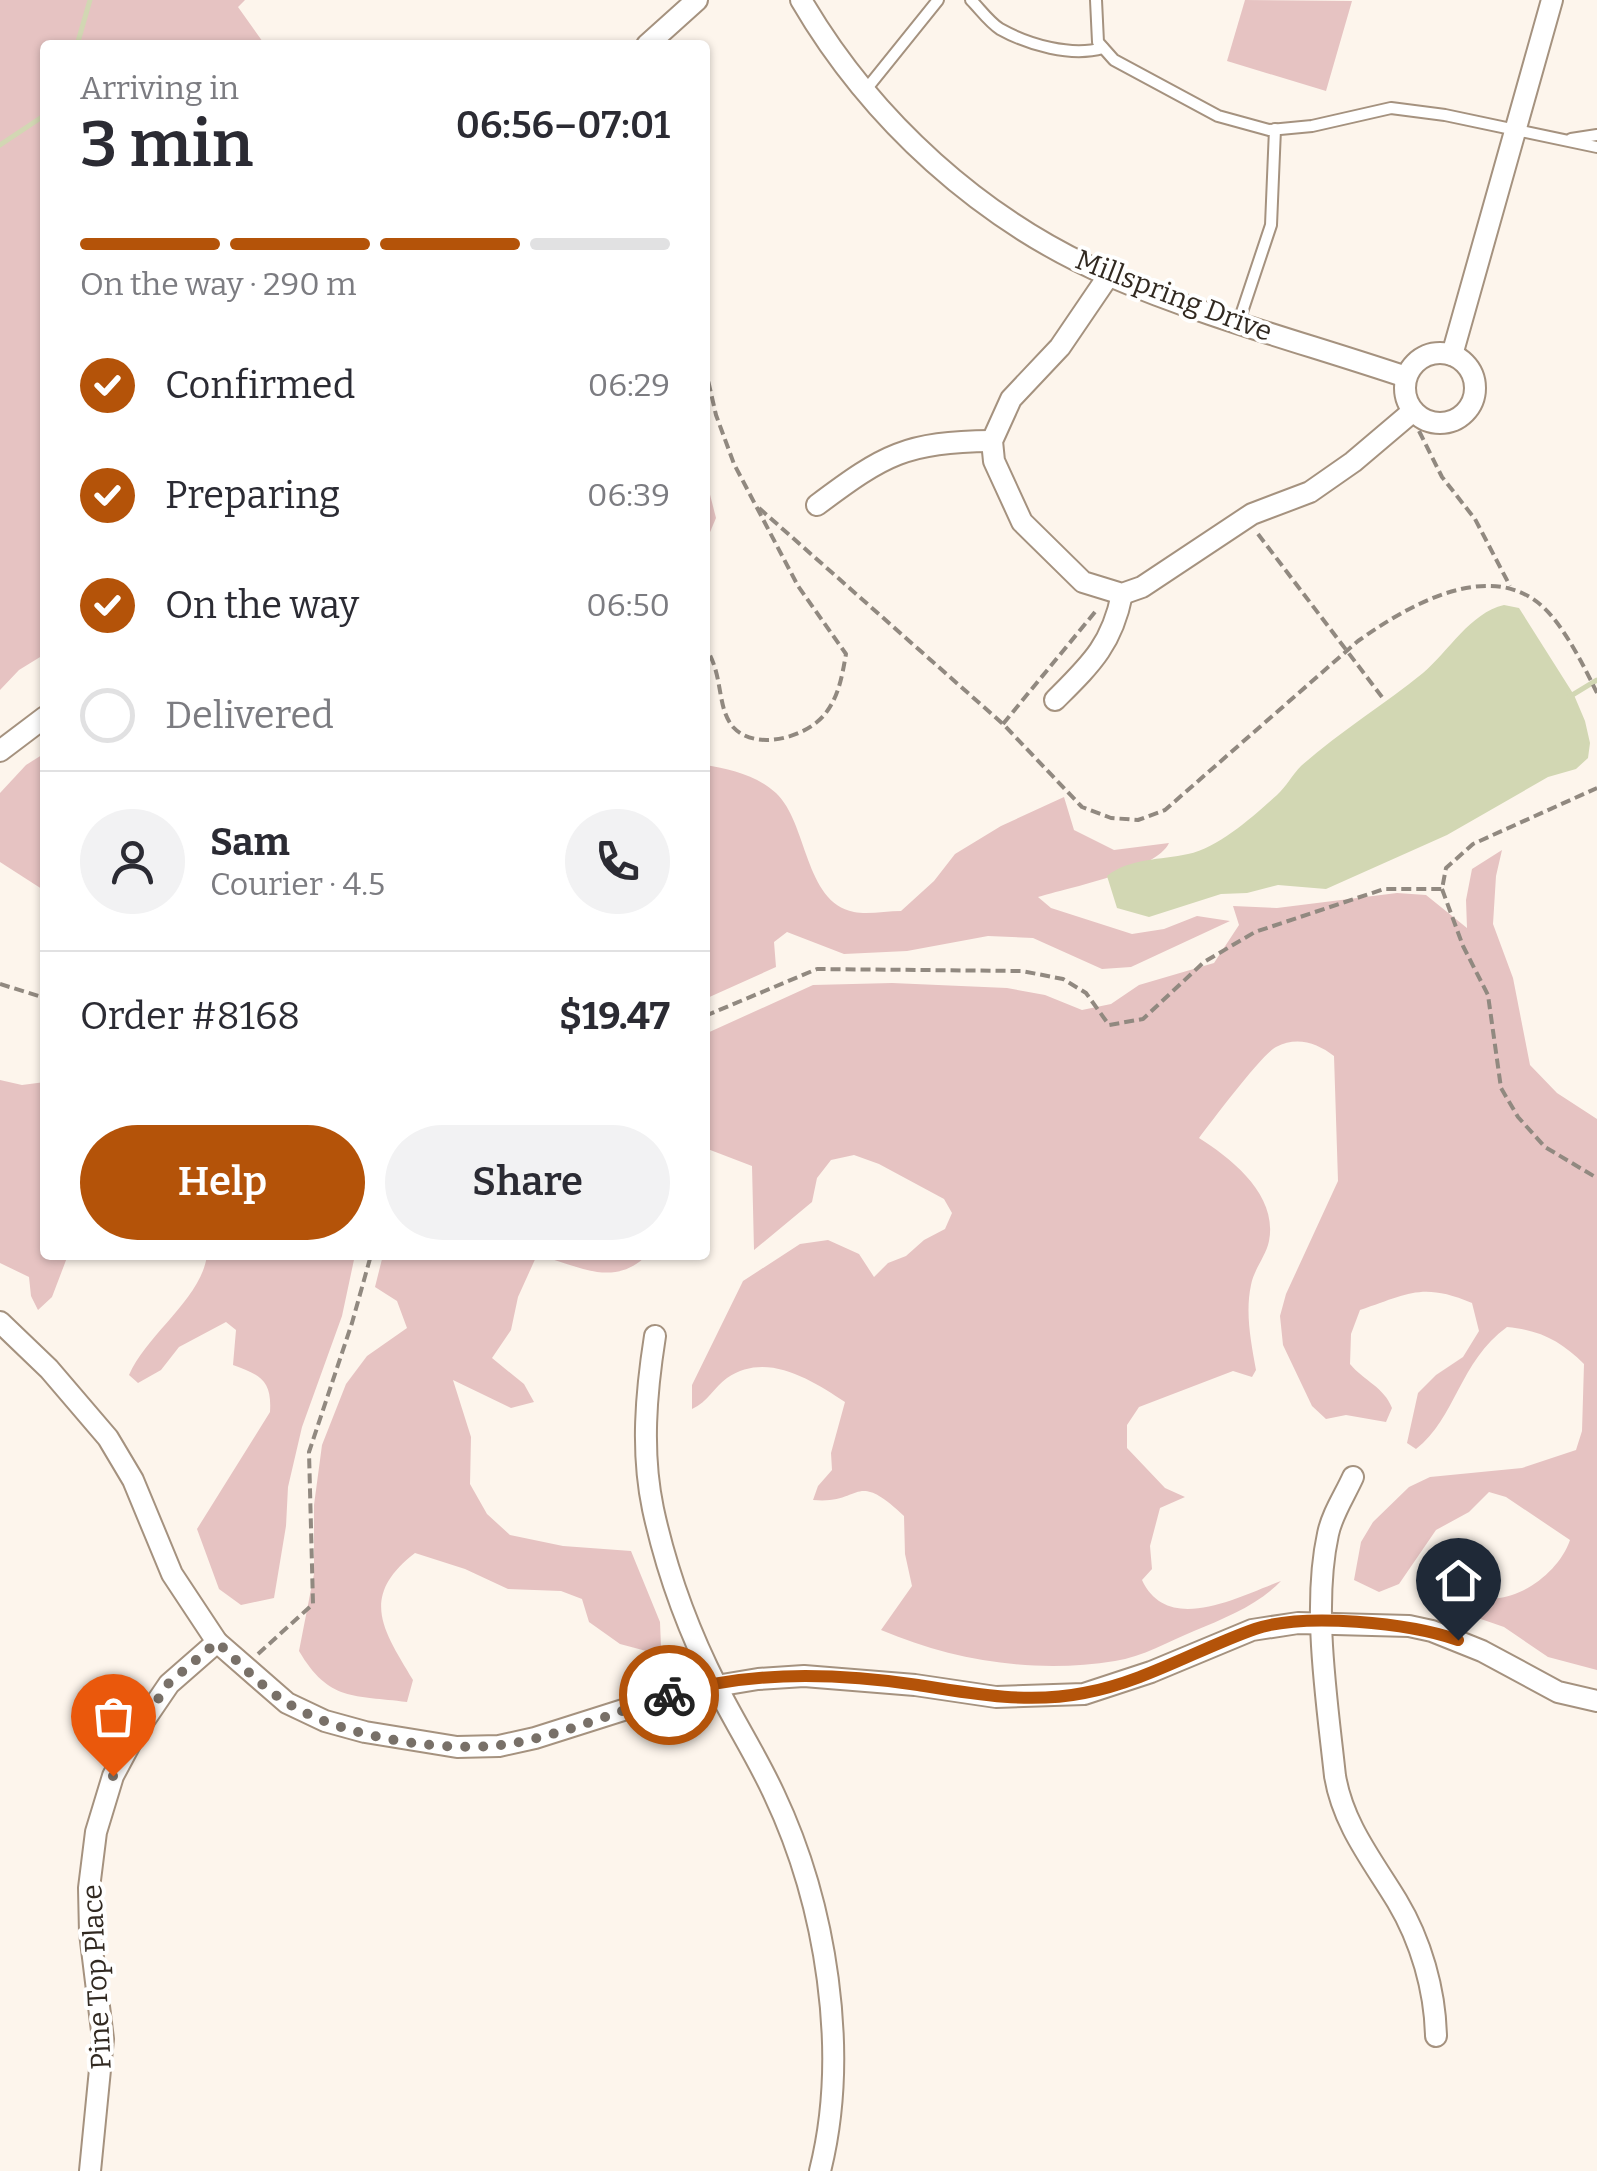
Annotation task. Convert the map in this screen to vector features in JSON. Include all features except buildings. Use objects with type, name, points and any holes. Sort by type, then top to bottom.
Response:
[{"type":"street","points":[[653,40],[697,0]]},
{"type":"street","name":"Millspring Drive","points":[[802,0],[864,92],[929,158],[1014,224],[1109,276],[1406,377]]},
{"type":"street","points":[[1452,355],[1552,0]]},
{"type":"street","points":[[1109,276],[1060,347],[1012,399],[992,441],[994,461],[1022,522],[1083,582],[1113,592],[1142,587],[1247,518],[1310,492],[1412,412]]},
{"type":"street","points":[[1441,353],[1452,355],[1462,361],[1474,381],[1472,404],[1455,420],[1432,423],[1412,412],[1404,389],[1406,377],[1420,359],[1441,353]]},
{"type":"street","points":[[817,505],[890,454],[928,444],[992,441]]},
{"type":"street","points":[[1055,700],[1106,644],[1113,592]]},
{"type":"street","points":[[0,751],[40,722]]},
{"type":"street","points":[[0,1322],[49,1369],[108,1438],[133,1480],[172,1574],[217,1642],[287,1703],[315,1717],[380,1736],[456,1747],[517,1743],[680,1692],[716,1684],[804,1676],[915,1685],[996,1698],[1084,1694],[1151,1672],[1252,1630],[1271,1625],[1323,1623],[1409,1626],[1432,1631],[1482,1651],[1558,1692],[1597,1700]]},
{"type":"street","points":[[654,1336],[646,1412],[646,1460],[661,1543],[716,1684],[782,1813],[824,1952],[832,2093],[820,2171]]},
{"type":"street","points":[[1354,1477],[1328,1530],[1323,1623],[1324,1669],[1338,1793],[1356,1836],[1407,1920],[1435,2003],[1436,2036]]},
{"type":"street","name":"Pine Top Place","points":[[90,2171],[103,2039],[90,1933],[89,1888],[96,1832],[113,1776],[137,1731],[168,1684],[217,1642]]},
{"type":"lane","points":[[864,92],[938,0]]},
{"type":"lane","points":[[971,0],[997,27],[1042,45],[1078,52],[1103,48]]},
{"type":"lane","points":[[1096,0],[1098,42],[1114,60],[1218,116],[1275,129],[1312,126],[1391,108],[1445,115],[1597,147]]},
{"type":"lane","points":[[1239,321],[1271,226],[1275,129]]},
{"type":"lane","points":[[1565,140],[1597,135]]},
{"type":"path","points":[[710,389],[734,464],[798,586],[846,654],[840,687],[824,716],[793,736],[762,740],[736,732],[725,715],[716,663],[710,654]]},
{"type":"path","points":[[1412,412],[1436,465],[1475,519],[1512,588]]},
{"type":"path","points":[[759,508],[1003,724],[1082,807],[1111,818],[1138,820],[1165,810],[1312,678],[1384,623],[1457,590],[1490,585],[1512,588],[1543,607],[1597,693]]},
{"type":"path","points":[[1247,518],[1382,697]]},
{"type":"path","points":[[1003,724],[1113,592]]},
{"type":"path","points":[[1597,788],[1473,844],[1446,868],[1442,889],[1463,946],[1488,995],[1501,1088],[1518,1116],[1545,1147],[1597,1178]]},
{"type":"path","points":[[710,1014],[817,969],[1022,970],[1063,978],[1086,993],[1110,1025],[1143,1020],[1204,962],[1256,932],[1384,889],[1442,889]]},
{"type":"path","points":[[0,984],[40,996]]},
{"type":"path","points":[[244,1667],[313,1604],[309,1452],[370,1260]]},
{"type":"shaded area","points":[[0,0],[245,0],[238,7],[261,40],[40,40],[40,657],[19,670],[0,690]]},
{"type":"shaded area","points":[[1245,0],[1352,1],[1326,91],[1227,61]]},
{"type":"shaded area","points":[[710,495],[716,518],[710,532]]},
{"type":"shaded area","points":[[1504,605],[1519,608],[1574,695],[1590,743],[1588,758],[1576,769],[1548,777],[1447,835],[1326,889],[1278,885],[1247,893],[1221,894],[1149,917],[1117,908],[1107,876],[1135,863],[1188,854],[1224,838],[1277,795],[1301,766],[1423,673],[1470,624]]},
{"type":"shaded area","points":[[40,756],[40,888],[0,862],[0,793]]},
{"type":"shaded area","points":[[710,766],[742,774],[776,793],[795,823],[825,893],[854,912],[901,911],[934,881],[955,854],[1001,826],[1064,797],[1074,830],[1114,850],[1169,843],[1148,862],[1130,870],[1038,897],[1051,908],[1132,934],[1164,929],[1197,916],[1230,921],[1131,967],[1102,969],[1033,938],[988,936],[907,951],[844,954],[787,932],[774,942],[776,967],[710,997]]},
{"type":"shaded area","points":[[1502,850],[1493,924],[1513,978],[1530,1065],[1557,1093],[1597,1119],[1597,1670],[1548,1657],[1504,1627],[1449,1608],[1465,1601],[1521,1591],[1547,1574],[1566,1549],[1570,1540],[1506,1497],[1489,1492],[1469,1512],[1436,1530],[1399,1584],[1379,1592],[1354,1580],[1361,1542],[1373,1522],[1409,1487],[1430,1477],[1522,1468],[1576,1450],[1582,1431],[1584,1364],[1549,1338],[1507,1327],[1478,1356],[1440,1422],[1416,1449],[1407,1443],[1418,1393],[1463,1357],[1479,1331],[1472,1303],[1440,1293],[1415,1293],[1360,1310],[1351,1334],[1350,1364],[1388,1401],[1392,1408],[1386,1422],[1346,1415],[1326,1419],[1312,1406],[1283,1345],[1280,1316],[1286,1294],[1338,1181],[1334,1056],[1299,1042],[1269,1052],[1199,1138],[1250,1180],[1260,1194],[1270,1224],[1269,1241],[1249,1296],[1249,1328],[1256,1370],[1252,1377],[1233,1371],[1139,1407],[1127,1425],[1127,1448],[1165,1488],[1185,1497],[1160,1508],[1150,1546],[1152,1569],[1142,1580],[1154,1597],[1169,1606],[1206,1607],[1281,1581],[1240,1610],[1156,1648],[1125,1659],[1085,1665],[1025,1665],[966,1657],[881,1630],[912,1586],[905,1554],[904,1516],[866,1491],[813,1500],[818,1486],[832,1470],[831,1453],[845,1402],[818,1385],[773,1368],[742,1370],[692,1409],[692,1385],[743,1281],[800,1244],[828,1240],[859,1254],[874,1277],[888,1263],[906,1256],[945,1229],[952,1213],[944,1199],[854,1155],[831,1160],[817,1178],[812,1202],[754,1250],[752,1166],[710,1150],[710,1032],[813,985],[892,983],[1007,988],[1045,995],[1082,1010],[1111,1004],[1139,985],[1214,963],[1239,925],[1233,906],[1277,908],[1397,893],[1426,895],[1467,928],[1466,900],[1472,869]]},
{"type":"shaded area","points":[[0,1080],[22,1085],[40,1083],[40,1260],[66,1260],[52,1297],[38,1310],[31,1296],[29,1277],[0,1263]]},
{"type":"shaded area","points":[[206,1260],[354,1260],[342,1316],[302,1427],[288,1487],[274,1598],[241,1605],[219,1589],[197,1529],[270,1412],[267,1386],[258,1376],[233,1365],[236,1330],[226,1322],[179,1347],[161,1370],[138,1383],[129,1375],[203,1271]]},
{"type":"shaded area","points":[[382,1260],[535,1260],[518,1297],[511,1330],[492,1358],[524,1384],[534,1402],[511,1408],[453,1380],[471,1437],[470,1484],[487,1514],[510,1535],[563,1546],[631,1551],[660,1622],[661,1647],[650,1652],[620,1644],[589,1622],[582,1599],[561,1591],[508,1589],[465,1569],[415,1553],[397,1569],[382,1600],[386,1630],[413,1680],[407,1702],[344,1693],[321,1680],[310,1668],[299,1651],[314,1574],[314,1505],[322,1445],[346,1384],[367,1356],[407,1328],[397,1301],[375,1287]]},
{"type":"shaded area","points":[[553,1260],[641,1260],[631,1267],[605,1273]]},
{"type":"waterway","points":[[78,40],[90,0]]},
{"type":"waterway","points":[[0,145],[40,118]]},
{"type":"waterway","points":[[1569,697],[1597,680]]},
{"type":"way so far","points":[[113,1776],[168,1684],[217,1642],[268,1690],[306,1713],[411,1742],[456,1747],[517,1743],[669,1695]]},
{"type":"route","points":[[669,1695],[758,1678],[804,1676],[915,1685],[996,1698],[1084,1694],[1151,1672],[1252,1630],[1298,1623],[1409,1626],[1458,1640]]}]
